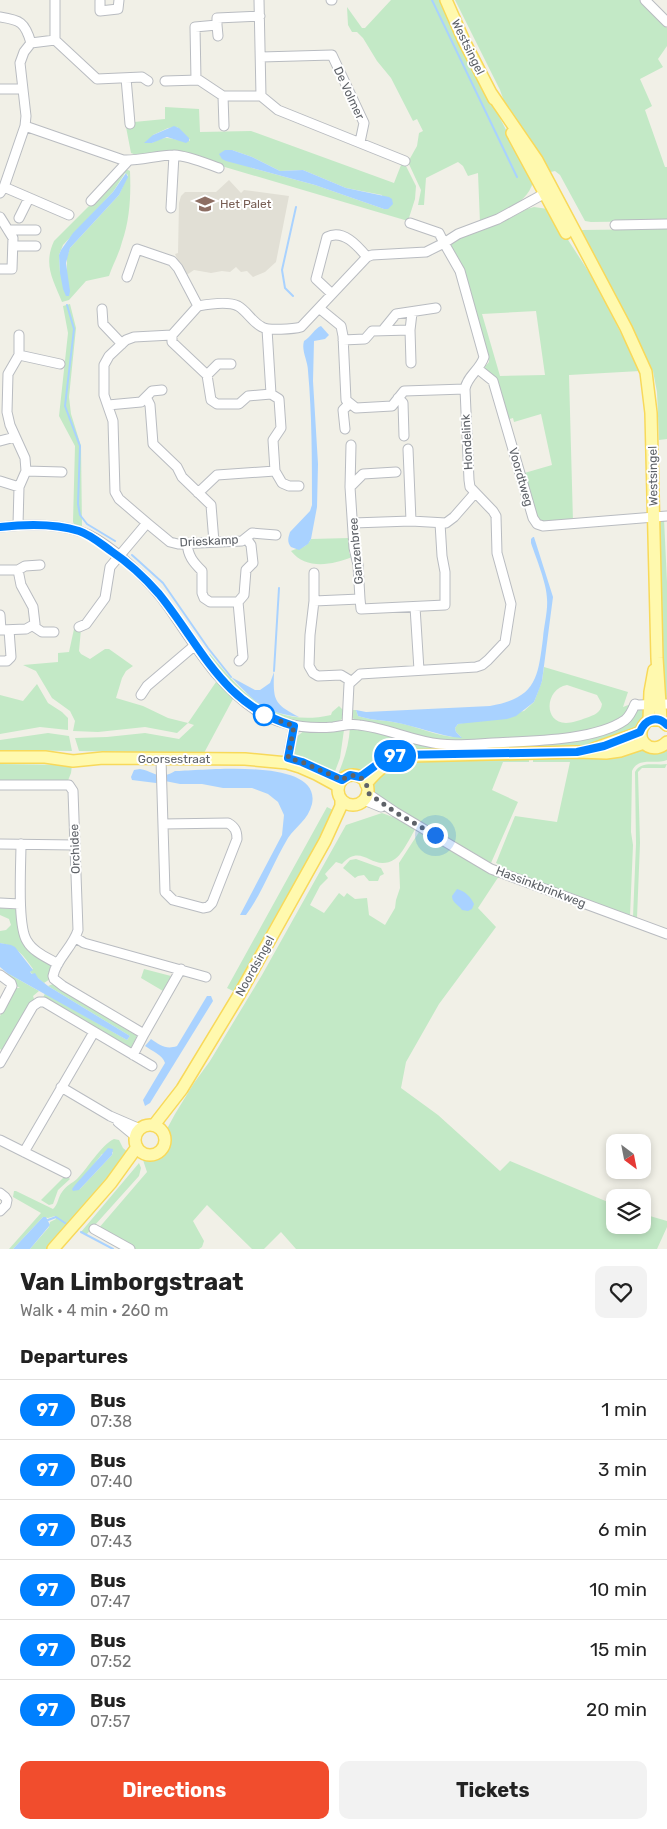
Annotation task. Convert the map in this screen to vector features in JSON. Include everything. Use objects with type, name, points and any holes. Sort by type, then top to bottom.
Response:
[{"type":"main road","name":"Westsingel","points":[[446,0],[464,41],[491,93],[548,192],[576,250],[612,301],[640,358],[647,381],[651,413],[659,704],[664,723]]},
{"type":"main road","name":"Westsingel","points":[[649,720],[659,704]]},
{"type":"main road","points":[[664,723],[649,720],[640,732],[644,743],[650,747],[656,748],[666,744]]},
{"type":"main road","points":[[577,752],[604,746],[640,732]]},
{"type":"main road","points":[[364,789],[350,775],[340,783],[338,795],[345,803],[356,805],[364,789],[378,771],[390,761],[410,756],[613,752],[644,743]]},
{"type":"main road","name":"Goorsestraat","points":[[0,756],[45,758],[60,754],[84,755],[161,764],[245,759],[287,761],[340,783]]},
{"type":"main road","name":"Noordsingel","points":[[158,1127],[239,995],[325,841],[341,806],[345,803]]},
{"type":"main road","points":[[53,1249],[111,1184],[149,1124],[158,1127],[166,1140],[164,1146],[156,1154],[139,1141]]},
{"type":"street","points":[[55,0],[55,40]]},
{"type":"street","points":[[100,1],[100,11],[113,11],[118,9],[119,0]]},
{"type":"street","points":[[165,81],[199,80],[223,96],[262,96],[259,0]]},
{"type":"street","points":[[645,0],[667,22]]},
{"type":"street","points":[[196,80],[195,27],[260,16]]},
{"type":"street","points":[[0,17],[18,20],[27,30],[31,42]]},
{"type":"street","points":[[218,36],[220,22]]},
{"type":"street","points":[[31,42],[55,40],[97,78],[142,77],[148,81]]},
{"type":"street","points":[[31,42],[24,52],[20,64],[26,116],[25,126],[2,190],[29,198],[69,215]]},
{"type":"street","name":"De Volmer","points":[[260,57],[332,55],[364,123],[360,142]]},
{"type":"street","points":[[126,78],[130,124]]},
{"type":"street","points":[[0,89],[23,89]]},
{"type":"street","points":[[223,96],[224,126]]},
{"type":"street","name":"De Volmer","points":[[262,96],[278,110],[406,161]]},
{"type":"street","points":[[25,126],[122,160],[174,155],[219,168]]},
{"type":"street","points":[[171,208],[174,155]]},
{"type":"street","points":[[92,201],[129,160]]},
{"type":"street","points":[[299,486],[289,486],[282,483],[275,471],[273,440],[281,428],[279,399],[271,394],[248,396],[239,404],[218,404],[211,400],[207,375],[172,342],[172,335],[198,306],[231,304],[237,306],[262,328],[301,327],[367,257],[372,255],[426,252],[458,234],[498,219],[548,192]]},
{"type":"street","points":[[19,218],[29,198]]},
{"type":"street","points":[[0,217],[13,238],[12,269],[0,269]]},
{"type":"street","points":[[320,308],[341,326],[346,400],[356,408],[392,406],[404,391],[465,389],[466,382],[478,369],[484,357],[460,271],[439,232],[410,223]]},
{"type":"street","points":[[615,225],[667,224]]},
{"type":"street","points":[[8,230],[36,230]]},
{"type":"street","points":[[332,294],[316,279],[327,237],[332,235],[350,239],[367,257]]},
{"type":"street","points":[[13,246],[36,246]]},
{"type":"street","points":[[127,276],[137,249],[172,261],[178,268],[198,306]]},
{"type":"street","points":[[383,330],[396,314],[436,308]]},
{"type":"street","points":[[102,309],[104,324],[122,344]]},
{"type":"street","points":[[411,363],[410,330],[412,313]]},
{"type":"street","points":[[267,329],[271,394]]},
{"type":"street","points":[[343,340],[365,339],[372,331],[410,330]]},
{"type":"street","points":[[18,525],[19,487],[26,471],[25,458],[15,437],[7,412],[8,374],[19,355],[19,335]]},
{"type":"street","points":[[79,627],[86,624],[105,598],[110,567],[147,523],[119,498],[115,492],[112,421],[104,396],[104,365],[109,356],[122,344],[134,337],[172,335]]},
{"type":"street","points":[[19,355],[60,364]]},
{"type":"street","points":[[207,375],[218,364],[231,364]]},
{"type":"street","name":"Voordtweg","points":[[478,369],[493,381],[524,491],[533,518],[537,524],[543,526],[667,516]]},
{"type":"street","name":"Hondelink","points":[[351,681],[360,674],[368,672],[482,665],[502,645],[507,636],[511,604],[497,553],[496,516],[470,487],[465,389]]},
{"type":"street","points":[[108,405],[141,402],[152,391],[162,390]]},
{"type":"street","points":[[146,397],[150,405],[153,444],[177,467],[182,477],[211,505],[214,542]]},
{"type":"street","points":[[398,398],[403,403],[404,436]]},
{"type":"street","points":[[345,429],[343,410],[349,404]]},
{"type":"street","points":[[0,441],[15,437]]},
{"type":"street","name":"Ganzenbree","points":[[314,601],[360,599],[350,487],[350,445]]},
{"type":"street","points":[[408,449],[411,521]]},
{"type":"street","points":[[26,471],[62,472]]},
{"type":"street","points":[[198,493],[217,475],[275,471]]},
{"type":"street","points":[[350,487],[363,474],[396,472]]},
{"type":"street","points":[[0,481],[19,487]]},
{"type":"street","points":[[353,523],[411,521],[446,523],[454,517],[475,493]]},
{"type":"street","name":"Drieskamp","points":[[147,523],[170,542],[178,544],[242,541],[252,533],[276,535]]},
{"type":"street","points":[[360,599],[361,609],[445,605],[445,572],[440,523]]},
{"type":"street","points":[[0,527],[18,525],[55,526],[81,531],[119,556],[150,584],[210,667],[242,700],[265,715],[294,726],[332,727],[347,724],[370,726],[439,744],[454,745],[531,741],[596,732],[626,719],[635,704],[638,706],[659,704]]},
{"type":"street","points":[[239,661],[243,657],[238,602],[244,595],[246,570],[253,563],[251,546],[246,538]]},
{"type":"street","points":[[187,543],[187,552],[202,571],[202,593],[204,598],[210,602],[238,602]]},
{"type":"street","points":[[0,570],[18,570],[25,566],[40,565]]},
{"type":"street","points":[[0,615],[1,630],[26,629],[33,626],[35,620],[33,607],[20,586],[18,570]]},
{"type":"street","points":[[314,573],[314,601],[308,666],[318,676],[341,675],[351,681],[348,691],[347,724]]},
{"type":"street","points":[[415,607],[418,670]]},
{"type":"street","points":[[33,626],[42,632],[54,632]]},
{"type":"street","points":[[0,661],[7,661],[10,657],[9,630]]},
{"type":"street","points":[[141,695],[147,686],[194,646]]},
{"type":"street","points":[[287,761],[294,726]]},
{"type":"street","points":[[161,764],[164,892],[173,900],[203,908],[208,907],[212,904],[238,839],[234,826],[228,823],[163,824]]},
{"type":"street","name":"Orchidee","points":[[0,785],[69,785],[74,795],[78,923],[76,938]]},
{"type":"street","name":"Hassinkbrinkweg","points":[[364,789],[395,812],[496,871],[667,934]]},
{"type":"street","points":[[0,844],[75,844]]},
{"type":"street","points":[[21,844],[20,904],[22,928],[27,942],[37,951],[58,964]]},
{"type":"street","points":[[0,903],[20,904]]},
{"type":"street","points":[[144,1034],[54,979],[53,976],[58,964],[76,938],[84,943],[206,977]]},
{"type":"street","points":[[133,1055],[181,969]]},
{"type":"street","points":[[0,975],[12,983],[0,1009]]},
{"type":"street","points":[[0,1063],[34,1006],[39,1002],[44,1002],[152,1066]]},
{"type":"street","points":[[24,1152],[94,1032]]},
{"type":"street","points":[[61,1087],[110,1116],[139,1141]]},
{"type":"street","points":[[0,1140],[66,1173]]},
{"type":"street","points":[[0,1194],[7,1200],[0,1211]]},
{"type":"street","points":[[94,1229],[130,1249]]},
{"type":"shaded area","points":[[229,180],[241,193],[244,190],[289,196],[276,262],[265,272],[253,277],[247,271],[241,272],[236,267],[230,272],[211,273],[194,270],[185,276],[175,254],[178,253],[179,203],[181,196],[185,192],[216,192]]},
{"type":"green space","points":[[391,0],[439,0],[533,182],[525,197],[504,212],[480,223],[478,173],[468,176],[463,166],[458,162],[426,178],[424,205],[418,205],[421,190],[408,162],[417,146],[419,133],[423,131],[417,119],[413,121],[391,78],[377,61],[363,38],[357,32],[352,32],[348,25],[347,7],[362,28],[365,28]]},
{"type":"green space","points":[[455,0],[641,0],[667,28],[667,46],[658,59],[663,67],[640,79],[652,106],[645,110],[665,167],[667,167],[667,221],[585,221],[560,175],[555,171],[546,173],[509,115],[500,90]]},
{"type":"green space","points":[[165,107],[199,109],[200,132],[251,131],[394,183],[403,160],[416,186],[415,199],[408,221],[181,154],[139,156],[131,153],[126,127],[134,126],[134,122],[165,119]],"holes":[[[177,127],[189,141],[163,138],[152,143],[153,135],[168,128]],[[232,150],[252,157],[280,171],[303,170],[346,188],[382,195],[384,209],[315,185],[252,168]]]},
{"type":"green space","points":[[126,169],[130,171],[127,225],[109,276],[86,281],[69,300],[62,302],[49,265],[49,257],[54,241]],"holes":[[[125,173],[128,175],[119,195],[70,248],[67,257],[67,272],[60,273],[59,255],[63,245],[113,192]]]},
{"type":"green space","points":[[568,205],[581,230],[667,229],[667,439],[659,440],[657,392],[653,371],[627,327],[563,207]]},
{"type":"green space","points":[[534,207],[548,209],[594,280],[640,371],[569,375],[573,522],[543,525],[536,520],[521,474],[552,465],[541,414],[514,422],[513,418],[506,420],[483,369],[489,362],[489,357],[463,271],[451,247],[452,243],[459,238],[499,224]],"holes":[[[536,311],[545,375],[500,376],[482,314]]]},
{"type":"green space","points":[[70,304],[76,328],[69,397],[71,414],[81,446],[82,527],[73,522],[75,446],[59,416],[68,333],[63,306]]},
{"type":"green space","points":[[664,519],[667,582],[667,700],[663,700],[659,520]]},
{"type":"green space","points":[[349,538],[349,553],[352,557],[328,564],[304,561],[291,551],[305,546],[311,539]]},
{"type":"green space","points":[[74,629],[81,629],[79,651],[81,654],[90,659],[105,649],[109,649],[133,666],[126,671],[122,678],[116,698],[143,706],[168,718],[188,723],[177,733],[145,727],[98,732],[73,731],[75,721],[70,711],[52,698],[36,671],[23,665],[58,662],[58,653],[69,652]]},
{"type":"green space","points":[[210,654],[247,694],[276,712],[292,717],[311,718],[331,715],[339,706],[343,710],[342,719],[331,723],[302,722],[270,712],[242,694],[207,656]]},
{"type":"green space","points":[[544,667],[628,692],[623,707],[647,698],[623,719],[589,733],[467,742],[432,739],[359,722],[353,719],[352,716],[352,710],[356,710],[358,716],[402,724],[443,736],[461,737],[455,728],[458,724],[524,711],[534,702],[542,681]],"holes":[[[567,685],[597,695],[602,704],[600,710],[586,718],[566,723],[558,721],[550,711],[551,698],[560,687]]]},
{"type":"green space","points":[[216,682],[234,697],[204,753],[79,751],[75,738],[145,733],[179,739],[194,725],[188,723]]},
{"type":"green space","points":[[37,684],[48,703],[68,718],[68,730],[40,727],[0,734],[0,695],[23,701]]},
{"type":"green space","points":[[642,707],[648,710],[637,731],[597,747],[503,751],[504,746],[583,739]]},
{"type":"green space","points":[[350,727],[445,749],[392,754],[362,772],[355,772],[344,776],[338,774],[346,751]]},
{"type":"green space","points":[[305,730],[344,730],[340,758],[334,774],[297,761],[293,749],[295,738]]},
{"type":"green space","points":[[48,733],[69,736],[72,751],[0,750],[0,740]]},
{"type":"green space","points":[[640,748],[667,748],[667,760],[643,762],[635,766],[632,771],[631,832],[633,845],[630,916],[497,868],[498,864],[496,863],[515,816],[557,822],[570,762],[533,762],[533,759]]},
{"type":"green space","points":[[529,758],[529,762],[503,762],[492,790],[518,802],[491,863],[375,796],[371,791],[373,781],[400,760]]},
{"type":"green space","points":[[0,764],[72,765],[67,783],[0,783]]},
{"type":"green space","points":[[667,764],[665,768],[642,768],[638,772],[640,843],[637,918],[633,917],[636,844],[635,772],[638,768],[645,765]]},
{"type":"green space","points":[[327,807],[335,811],[258,947],[235,992],[227,988]]},
{"type":"green space","points":[[382,813],[417,826],[401,853],[387,863],[380,863],[362,856],[349,858],[342,864],[336,862],[325,874],[328,878],[320,886],[310,905],[324,913],[339,893],[344,897],[347,893],[355,899],[367,898],[369,915],[385,925],[395,908],[400,888],[399,863],[421,829],[499,876],[478,908],[496,927],[439,1004],[406,1062],[401,1088],[438,1115],[500,1171],[510,1161],[606,1201],[606,1234],[651,1234],[651,1216],[667,1221],[667,1227],[657,1249],[296,1249],[281,1232],[264,1249],[252,1249],[207,1205],[193,1221],[204,1241],[199,1249],[134,1249],[98,1229],[147,1172],[143,1160],[156,1157],[165,1151],[168,1145],[168,1127],[175,1114],[210,1061],[262,975],[346,825]]},
{"type":"green space","points":[[356,859],[381,868],[384,874],[380,876],[378,881],[369,881],[364,875],[355,878],[343,868],[350,860]]},
{"type":"green space","points":[[0,908],[17,909],[35,954],[55,968],[50,979],[44,983],[30,972],[33,969],[19,952],[11,946],[0,943],[0,931],[6,930],[11,925],[9,919],[0,915]]},
{"type":"green space","points":[[144,969],[171,976],[163,991],[141,978]]},
{"type":"green space","points":[[7,973],[39,991],[33,996],[34,999],[5,1052],[0,1049],[0,1016],[16,988],[20,988],[8,981]]},
{"type":"green space","points":[[53,984],[137,1036],[130,1050],[42,1001],[45,993],[127,1040],[130,1036],[48,986]]},
{"type":"green space","points":[[114,1139],[119,1140],[123,1148],[130,1154],[50,1249],[30,1249],[49,1227],[50,1222],[56,1219],[55,1216],[43,1217],[13,1249],[9,1249],[41,1213],[13,1197],[14,1191],[53,1209],[67,1186],[77,1179],[99,1151]],"holes":[[[113,1152],[79,1190],[88,1172],[102,1154]]]},
{"type":"green space","points":[[139,1163],[141,1168],[139,1176],[86,1235],[81,1232]]},
{"type":"green space","points":[[66,1175],[70,1179],[58,1190],[53,1204],[49,1205],[41,1200]]},
{"type":"water","points":[[174,126],[179,128],[189,138],[189,141],[186,143],[167,137],[152,143],[144,143],[153,135]]},
{"type":"water","points":[[225,150],[232,150],[252,157],[280,171],[303,170],[346,188],[389,197],[392,199],[393,204],[388,209],[384,209],[315,185],[226,161],[219,154]]},
{"type":"water","points":[[126,173],[128,177],[119,195],[70,248],[66,263],[70,291],[69,296],[66,296],[60,273],[59,255],[61,250],[73,233],[113,192]]},
{"type":"water","points":[[321,326],[329,335],[325,339],[314,341],[313,381],[318,464],[317,507],[311,539],[308,544],[299,550],[291,547],[288,540],[289,534],[310,511],[312,505],[308,367],[303,345],[304,341]]},
{"type":"water","points":[[533,537],[553,597],[542,681],[534,702],[516,716],[507,719],[458,724],[455,728],[456,732],[462,738],[358,716],[356,710],[366,712],[490,706],[517,698],[526,692],[532,684],[539,664],[547,608],[545,586],[531,543]]},
{"type":"water","points":[[274,672],[274,689],[277,701],[284,709],[299,717],[268,709],[247,693],[231,677],[255,690],[260,690],[270,683]]},
{"type":"water","points":[[140,769],[161,776],[175,771],[257,769],[280,772],[298,779],[310,789],[312,804],[310,810],[305,819],[288,838],[258,897],[246,915],[240,915],[282,835],[284,815],[278,802],[268,794],[252,788],[223,788],[202,784],[180,784],[165,781],[156,783],[132,780],[131,777],[134,770]]},
{"type":"water","points":[[457,889],[471,899],[474,904],[472,909],[468,911],[462,910],[454,902],[452,896]]},
{"type":"water","points":[[0,943],[15,947],[33,970],[30,972],[32,974],[35,973],[48,986],[130,1036],[127,1040],[7,973],[0,967]]},
{"type":"water","points":[[207,996],[211,996],[213,1001],[150,1103],[145,1106],[143,1100],[165,1063],[160,1055],[145,1046],[151,1039],[166,1047],[177,1046]]},
{"type":"water","points":[[108,1148],[113,1149],[112,1155],[79,1190],[73,1191],[72,1189],[75,1185]]},
{"type":"water","points":[[43,1217],[46,1217],[50,1225],[30,1249],[13,1249]]},
{"type":"waterway","points":[[432,0],[517,177]]},
{"type":"waterway","points":[[293,296],[285,288],[282,270],[296,207]]},
{"type":"waterway","points":[[67,305],[74,329],[65,406],[80,446],[78,504],[80,515],[87,524],[115,541]]},
{"type":"waterway","points":[[132,555],[163,583],[208,648],[231,677]]},
{"type":"waterway","points":[[274,671],[279,588]]},
{"type":"waterway","points":[[48,1220],[56,1217],[68,1225]]},
{"type":"waterway","points":[[81,1232],[113,1249]]},
{"type":"bus line","name":"97","points":[[0,527],[18,525],[55,526],[81,531],[119,556],[150,584],[210,667],[242,700],[272,719],[294,726],[288,758],[302,762],[342,780],[350,775],[360,777],[379,763],[402,754],[410,756],[577,752],[604,746],[640,732],[649,720],[661,720],[667,725]]},
{"type":"place","name":"Het Palet","points":[[205,204]]},
{"type":"route","points":[[264,715],[294,726],[288,758],[302,762],[342,780],[350,775],[360,777],[368,787],[368,793],[395,812],[435,835]]}]
